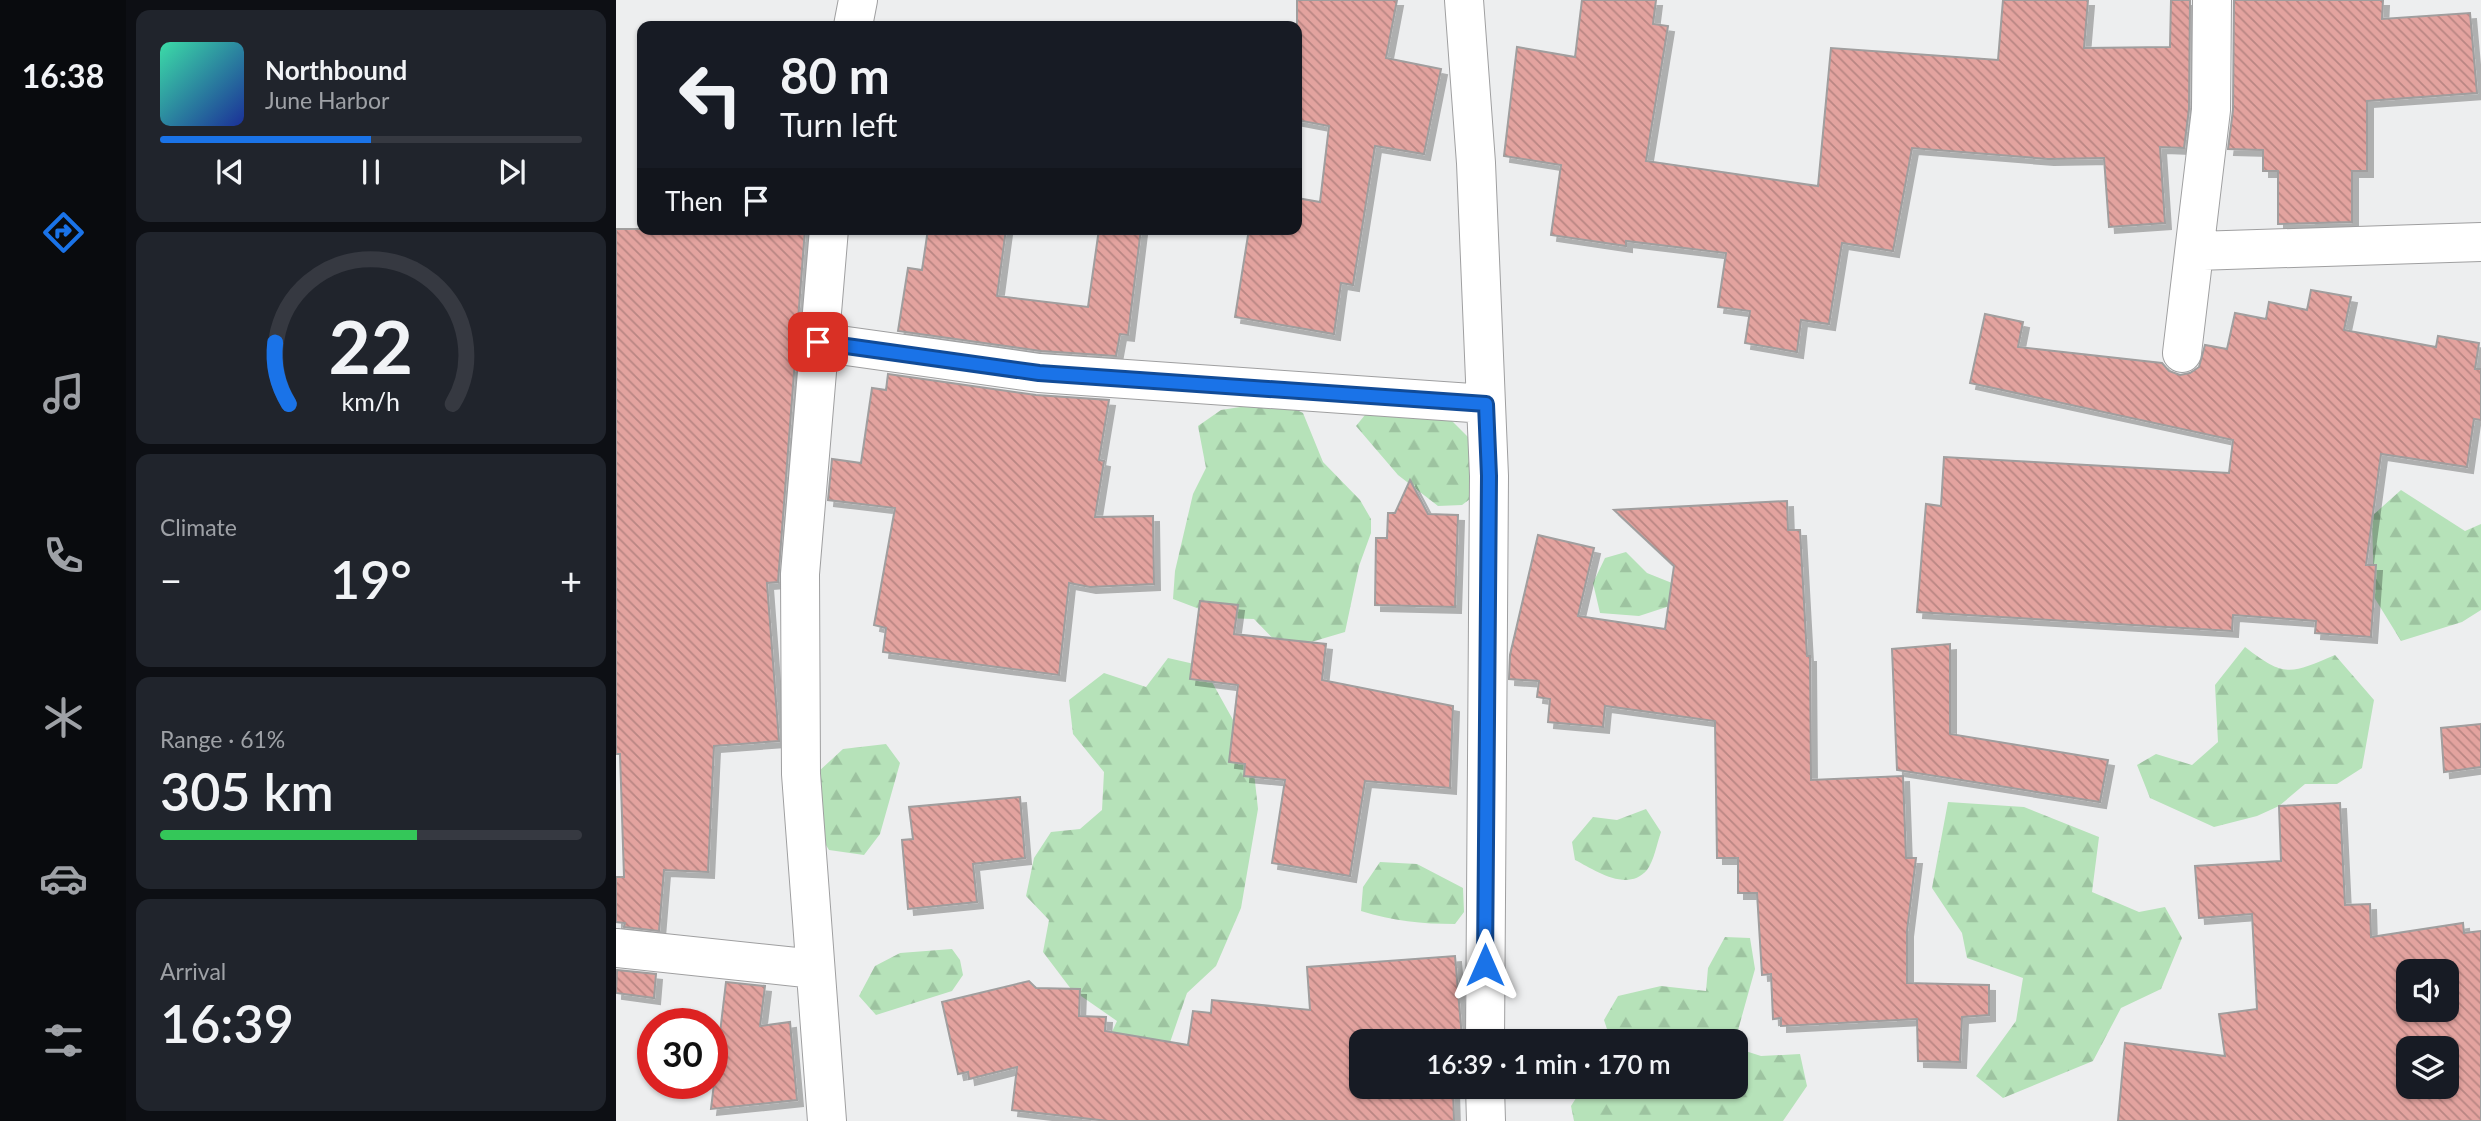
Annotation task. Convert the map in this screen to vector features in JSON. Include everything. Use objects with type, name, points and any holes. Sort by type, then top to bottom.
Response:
[{"type":"street","points":[[854,21],[859,0]]},
{"type":"street","points":[[1464,0],[1476,163],[1489,490],[1485,1029]]},
{"type":"street","points":[[2182,353],[2211,110],[2212,0]]},
{"type":"street","points":[[827,1121],[801,774],[800,574],[828,235]]},
{"type":"street","points":[[2196,251],[2481,242]]},
{"type":"street","points":[[818,342],[1039,373],[1486,404]]},
{"type":"street","points":[[616,948],[815,969]]},
{"type":"street","points":[[1485,1099],[1486,1121]]},
{"type":"green space","points":[[1279,401],[1303,413],[1323,462],[1360,500],[1371,519],[1371,533],[1359,566],[1345,632],[1284,650],[1254,619],[1223,618],[1173,599],[1175,571],[1193,494],[1206,468],[1198,426],[1221,410]]},
{"type":"green space","points":[[1369,410],[1448,417],[1474,443],[1470,499],[1462,505],[1438,506],[1398,475],[1356,426]]},
{"type":"green space","points":[[2401,490],[2465,531],[2481,524],[2481,610],[2462,622],[2401,641],[2374,597],[2372,516]]},
{"type":"green space","points":[[1626,552],[1647,573],[1672,583],[1682,602],[1639,616],[1600,613],[1593,583],[1605,558]]},
{"type":"green space","points":[[2245,647],[2270,664],[2288,670],[2308,666],[2335,655],[2374,700],[2362,768],[2337,784],[2305,784],[2279,806],[2257,816],[2214,827],[2150,798],[2137,765],[2156,754],[2192,765],[2218,742],[2215,685]]},
{"type":"green space","points":[[1168,658],[1203,666],[1252,754],[1258,809],[1241,908],[1216,966],[1187,993],[1166,1054],[1094,1071],[1117,1021],[1071,989],[1043,952],[1049,920],[1026,896],[1034,858],[1051,832],[1080,829],[1102,810],[1104,772],[1073,734],[1069,700],[1104,673],[1146,687]]},
{"type":"green space","points":[[886,744],[900,763],[880,834],[864,855],[829,850],[815,827],[818,772],[843,749]]},
{"type":"green space","points":[[1948,802],[2024,807],[2099,837],[2092,892],[2139,912],[2165,907],[2182,938],[2161,989],[2121,1008],[2093,1061],[2003,1098],[1976,1076],[2016,1021],[2023,978],[1967,958],[1962,933],[1932,888]]},
{"type":"green space","points":[[1646,809],[1661,832],[1649,866],[1639,877],[1621,880],[1601,874],[1575,860],[1572,842],[1593,817],[1617,820]]},
{"type":"green space","points":[[1380,862],[1417,864],[1463,888],[1464,912],[1455,924],[1408,921],[1361,911],[1363,887]]},
{"type":"green space","points":[[1725,937],[1750,938],[1755,969],[1738,1029],[1607,1029],[1604,1020],[1618,996],[1661,986],[1706,991],[1708,968]]},
{"type":"green space","points":[[952,949],[960,960],[963,975],[952,991],[876,1015],[859,996],[875,966],[900,953]]},
{"type":"green space","points":[[1748,1052],[1761,1056],[1800,1054],[1807,1086],[1783,1121],[1574,1121],[1571,1106],[1575,1099],[1748,1099]]},
{"type":"building","points":[[1297,0],[1397,0],[1386,58],[1441,69],[1424,154],[1375,146],[1353,285],[1341,283],[1334,334],[1235,317],[1248,235],[1302,235],[1302,199],[1320,202],[1329,126],[1302,121],[1302,21],[1297,21]]},
{"type":"building","points":[[1582,0],[1656,0],[1653,24],[1668,26],[1646,161],[1818,186],[1831,48],[1998,60],[2003,0],[2088,0],[2084,48],[2170,47],[2171,0],[2190,0],[2189,109],[2184,148],[2160,147],[2165,223],[2109,227],[2104,158],[2048,159],[1912,148],[1893,251],[1842,243],[1829,324],[1801,320],[1797,352],[1745,343],[1750,311],[1718,307],[1726,253],[1626,241],[1626,246],[1551,235],[1561,165],[1504,156],[1517,47],[1575,57]]},
{"type":"building","points":[[2234,0],[2383,0],[2382,19],[2470,13],[2477,93],[2367,101],[2367,171],[2352,171],[2352,222],[2278,224],[2278,171],[2263,171],[2263,150],[2228,149],[2233,110]]},
{"type":"building","points":[[616,229],[637,229],[637,235],[805,235],[778,582],[767,583],[779,741],[714,746],[708,872],[664,870],[659,931],[624,927],[625,923],[616,922],[616,877],[624,877],[620,754],[616,754]]},
{"type":"building","points":[[927,235],[1005,235],[997,296],[1088,307],[1098,235],[1140,235],[1128,335],[1120,334],[1116,356],[1041,351],[898,331],[908,268],[922,270]]},
{"type":"building","points":[[2311,290],[2351,297],[2344,330],[2436,347],[2438,336],[2479,343],[2475,369],[2481,369],[2481,420],[2474,419],[2467,467],[2381,454],[2366,565],[2376,565],[2371,637],[2315,633],[2316,621],[2233,615],[2232,631],[1917,612],[1926,504],[1941,506],[1944,457],[2229,473],[2233,440],[1970,383],[1985,314],[2023,322],[2018,347],[2162,363],[2169,371],[2180,375],[2199,367],[2205,345],[2227,349],[2235,313],[2266,319],[2269,302],[2307,310]]},
{"type":"building","points":[[888,374],[1036,395],[1109,400],[1099,460],[1104,461],[1095,517],[1153,516],[1154,584],[1090,587],[1069,583],[1059,675],[883,652],[886,628],[874,625],[895,508],[828,500],[832,459],[861,463],[872,388],[886,390]]},
{"type":"building","points":[[1410,480],[1428,514],[1458,515],[1455,607],[1375,605],[1376,538],[1387,538],[1388,513],[1395,513]]},
{"type":"building","points":[[1787,501],[1788,530],[1800,530],[1807,656],[1810,656],[1811,780],[1903,776],[1906,858],[1916,858],[1907,931],[1907,983],[1989,985],[1989,1015],[1962,1017],[1960,1062],[1918,1061],[1917,1019],[1781,1026],[1781,1018],[1773,1019],[1771,974],[1762,975],[1757,893],[1738,893],[1738,858],[1717,858],[1715,721],[1605,706],[1603,727],[1548,722],[1550,699],[1537,697],[1539,681],[1509,679],[1510,655],[1538,535],[1594,548],[1578,616],[1665,629],[1674,566],[1614,510]]},
{"type":"building","points":[[1200,601],[1238,605],[1234,634],[1326,644],[1322,680],[1453,706],[1450,788],[1365,781],[1350,876],[1272,863],[1285,780],[1244,776],[1245,764],[1229,762],[1238,685],[1190,679]]},
{"type":"building","points":[[1950,644],[1950,734],[2108,760],[2100,802],[1897,770],[1892,649]]},
{"type":"building","points":[[2481,724],[2481,767],[2444,772],[2441,728]]},
{"type":"building","points":[[1020,797],[1025,858],[973,864],[977,902],[908,909],[902,840],[913,839],[909,807]]},
{"type":"building","points":[[2340,803],[2345,905],[2370,904],[2371,937],[2463,923],[2464,933],[2481,931],[2481,1121],[2118,1121],[2125,1043],[2225,1056],[2219,1014],[2257,1009],[2252,914],[2199,918],[2195,866],[2281,861],[2279,806]]},
{"type":"building","points":[[1455,956],[1461,1029],[1349,1029],[1349,1099],[1453,1099],[1454,1121],[1108,1121],[1012,1110],[1017,1067],[969,1079],[968,1072],[958,1074],[942,1002],[1029,981],[1036,988],[1080,989],[1079,1016],[1106,1017],[1105,1031],[1188,1045],[1193,1011],[1211,1013],[1212,1000],[1310,1010],[1307,967]]},
{"type":"building","points":[[617,970],[656,974],[654,998],[616,993]]},
{"type":"building","points":[[726,982],[765,986],[760,1026],[790,1022],[797,1100],[711,1109],[712,1099],[728,1099],[728,1008],[723,1008]]},
{"type":"route","points":[[818,342],[1039,373],[1486,404],[1489,476],[1485,965]]}]
